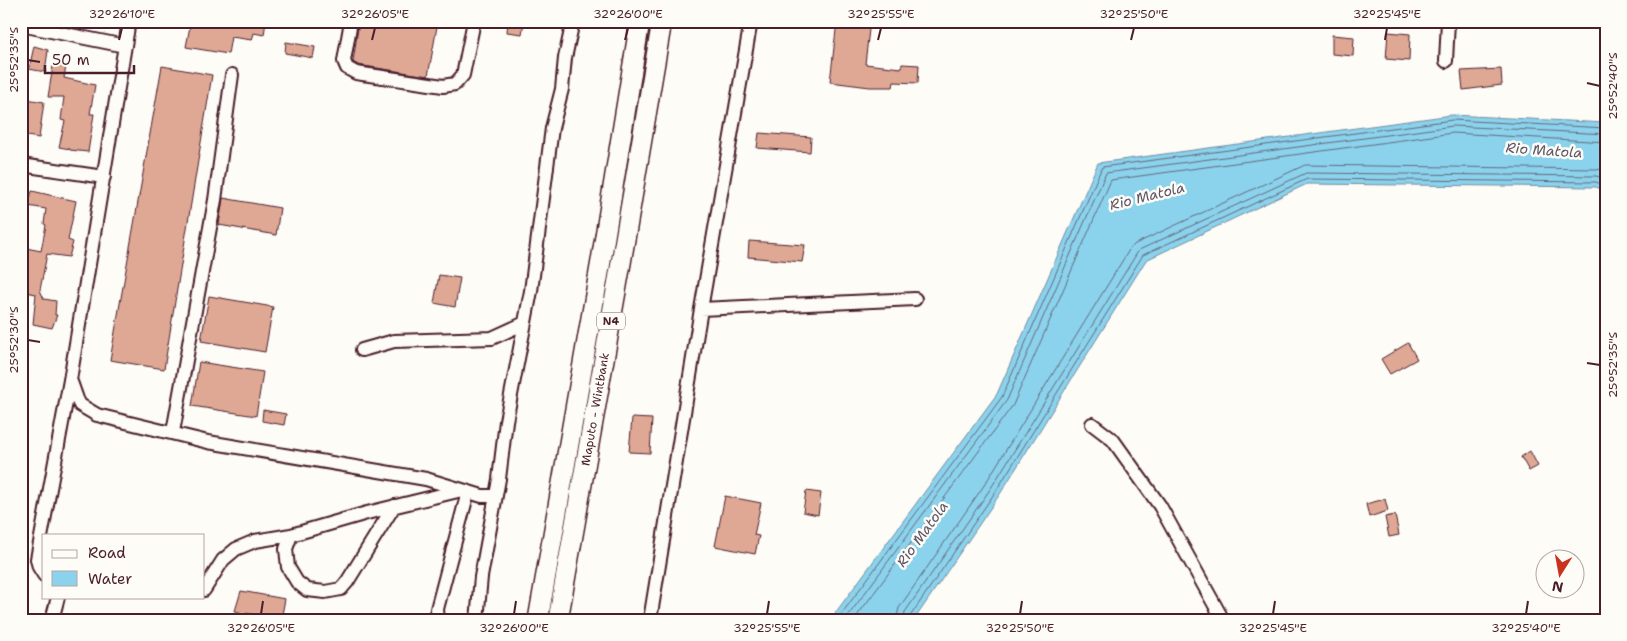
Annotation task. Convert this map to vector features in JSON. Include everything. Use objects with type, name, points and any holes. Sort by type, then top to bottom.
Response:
[{"type":"highway","name":"Maputo - Wintbank","points":[[538,620],[600,270],[640,21]]},
{"type":"highway","name":"Maputo - Wintbank","points":[[558,620],[620,272],[662,21]]},
{"type":"street","points":[[42,572],[37,559],[70,380],[128,21]]},
{"type":"street","points":[[351,21],[344,61],[347,68],[356,73],[443,86],[455,84],[463,75],[474,21]]},
{"type":"street","points":[[477,620],[481,577],[496,496],[506,421],[534,273],[552,128],[562,89],[564,58],[573,21]]},
{"type":"street","points":[[650,620],[751,21]]},
{"type":"street","points":[[1446,61],[1448,21]]},
{"type":"street","points":[[21,25],[125,46]]},
{"type":"street","points":[[173,432],[215,200],[232,75]]},
{"type":"street","points":[[21,165],[104,177]]},
{"type":"street","points":[[701,309],[915,299]]},
{"type":"street","points":[[362,350],[394,341],[492,338],[526,323]]},
{"type":"street","points":[[70,380],[77,400],[86,410],[97,415],[208,442],[426,480],[482,496],[496,496]]},
{"type":"street","points":[[1092,424],[1113,440],[1160,506],[1223,620]]},
{"type":"street","points":[[205,588],[223,560],[236,549],[255,541],[291,535],[394,506],[465,491]]},
{"type":"street","points":[[438,620],[438,609],[465,491]]},
{"type":"street","points":[[291,535],[286,549],[288,567],[296,582],[307,590],[325,592],[341,589],[394,506]]},
{"type":"street","points":[[52,620],[58,598]]},
{"type":"water","name":"Rio Matola","points":[[1452,115],[1606,123],[1606,191],[1596,187],[1307,184],[1146,260],[1000,494],[914,620],[830,620],[997,394],[1098,163]]},
{"type":"building","points":[[191,21],[266,21],[264,35],[254,33],[252,40],[231,37],[228,54],[186,47]]},
{"type":"building","points":[[359,21],[438,21],[428,76],[358,65],[353,62]]},
{"type":"building","points":[[508,21],[524,22],[522,34],[507,32]]},
{"type":"building","points":[[837,21],[870,21],[865,64],[901,68],[902,64],[919,65],[918,83],[894,82],[893,87],[870,87],[830,82]]},
{"type":"building","points":[[1388,32],[1410,34],[1409,61],[1386,59]]},
{"type":"building","points":[[1332,35],[1354,37],[1353,56],[1332,54]]},
{"type":"building","points":[[286,42],[315,47],[313,58],[285,53]]},
{"type":"building","points":[[34,46],[48,50],[45,72],[29,69]]},
{"type":"building","points":[[53,66],[66,66],[64,78],[95,85],[90,114],[94,114],[88,152],[59,147],[65,121],[61,120],[64,97],[48,97]]},
{"type":"building","points":[[162,66],[212,75],[164,369],[110,360]]},
{"type":"building","points":[[1501,69],[1502,85],[1463,90],[1461,71]]},
{"type":"building","points":[[21,98],[44,102],[39,138],[21,135]]},
{"type":"building","points":[[759,133],[811,137],[810,152],[757,148]]},
{"type":"building","points":[[32,191],[76,201],[68,240],[73,242],[69,257],[47,254],[40,290],[44,299],[56,301],[55,315],[57,315],[52,328],[33,324],[36,294],[21,291],[21,247],[41,251],[46,225],[44,224],[46,209],[28,206]]},
{"type":"building","points":[[223,198],[280,208],[276,235],[219,225]]},
{"type":"building","points":[[749,241],[805,245],[802,262],[748,257]]},
{"type":"building","points":[[439,275],[460,278],[455,307],[434,303]]},
{"type":"building","points":[[209,296],[273,307],[265,352],[201,341]]},
{"type":"building","points":[[1408,343],[1417,359],[1390,374],[1381,359]]},
{"type":"building","points":[[199,362],[263,372],[256,416],[192,406]]},
{"type":"building","points":[[263,410],[286,414],[284,425],[262,421]]},
{"type":"building","points":[[632,418],[652,419],[650,453],[629,452]]},
{"type":"building","points":[[1530,451],[1538,466],[1529,471],[1521,457]]},
{"type":"building","points":[[806,491],[821,493],[818,515],[803,512]]},
{"type":"building","points":[[725,496],[761,503],[754,535],[759,536],[755,554],[715,546]]},
{"type":"building","points":[[1385,499],[1388,511],[1369,517],[1366,504]]},
{"type":"building","points":[[1395,515],[1399,535],[1389,537],[1385,517]]},
{"type":"building","points":[[241,591],[285,599],[281,620],[235,611]]}]
